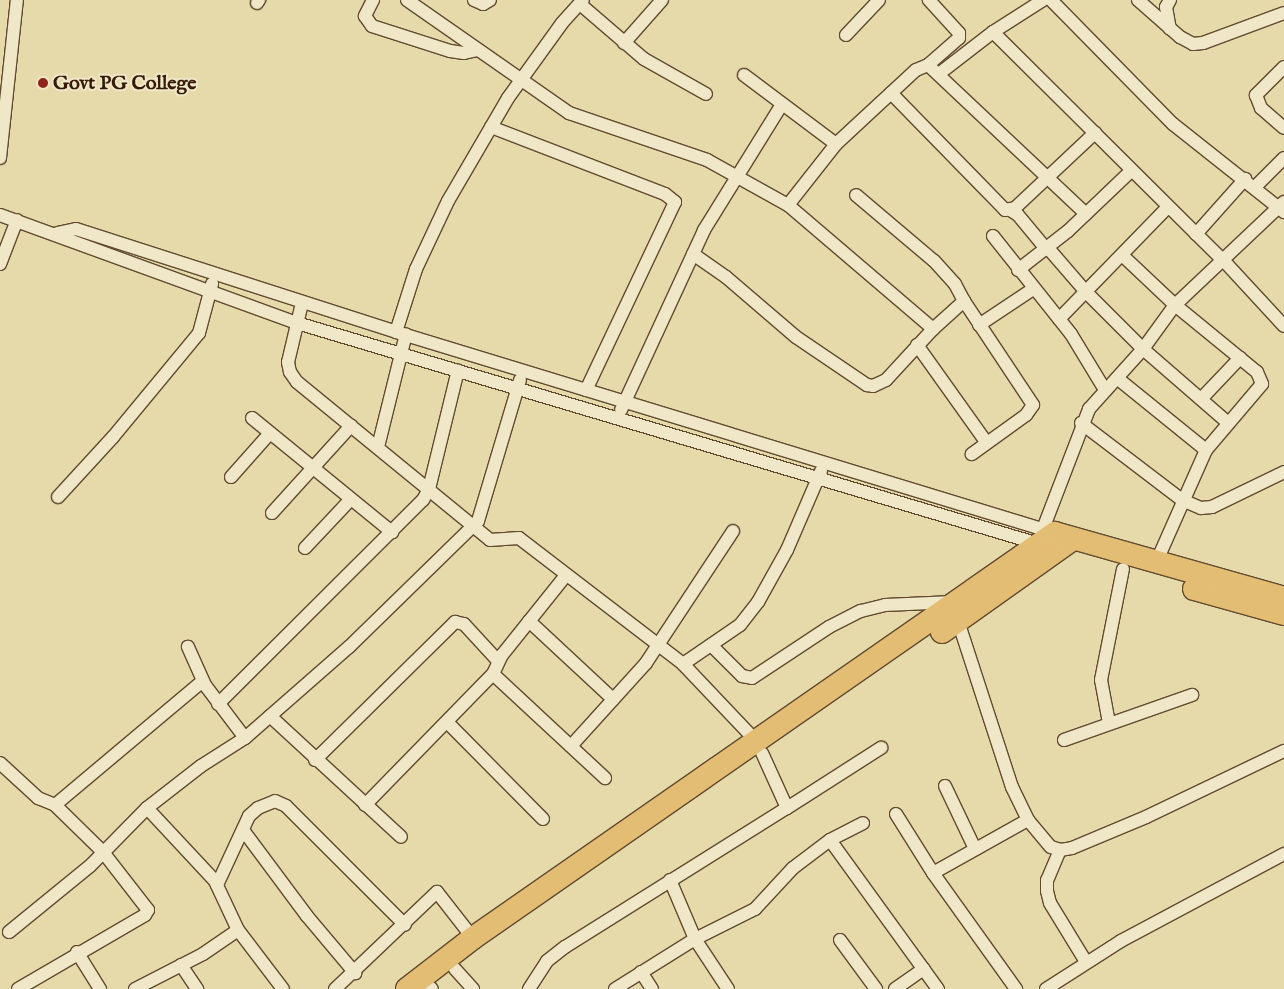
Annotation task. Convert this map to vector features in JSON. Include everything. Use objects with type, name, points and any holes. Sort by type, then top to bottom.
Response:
[{"type":"highway","points":[[1054,539],[1156,563],[1284,598]]},
{"type":"highway","points":[[1054,539],[1123,568],[1284,614]]},
{"type":"highway","points":[[407,989],[474,938],[958,612],[1054,539]]},
{"type":"highway","points":[[430,989],[759,747]]},
{"type":"street","points":[[0,158],[17,0]]},
{"type":"street","points":[[373,0],[365,16],[366,21],[372,26],[450,51],[464,53],[477,50]]},
{"type":"street","points":[[407,0],[569,113],[707,160],[788,205],[932,329]]},
{"type":"street","points":[[474,0],[484,4],[490,0]]},
{"type":"street","points":[[624,43],[662,0]]},
{"type":"street","points":[[846,35],[879,0]]},
{"type":"street","points":[[788,205],[836,144],[916,70],[928,65],[959,38],[960,33],[928,0]]},
{"type":"street","points":[[940,73],[993,32],[1043,0]]},
{"type":"street","points":[[1051,0],[1173,124],[1282,207],[1175,305],[1143,349],[1089,408],[1081,423],[1054,539]]},
{"type":"street","points":[[1138,0],[1170,30],[1193,44],[1203,44],[1284,13]]},
{"type":"street","points":[[1170,0],[1166,7],[1170,30]]},
{"type":"street","points":[[378,447],[401,354],[401,333],[416,268],[448,202],[491,127],[521,81],[582,2],[624,43],[644,59],[706,94]]},
{"type":"street","points":[[993,32],[1095,133],[1130,172],[1224,261],[1284,326]]},
{"type":"street","points":[[928,65],[940,73],[1086,214]]},
{"type":"street","points":[[1284,67],[1256,95],[1261,108],[1284,128]]},
{"type":"street","points":[[744,75],[836,144]]},
{"type":"street","points":[[890,93],[999,205],[1018,215],[1086,292],[1143,349],[1227,422]]},
{"type":"street","points":[[618,417],[693,254],[736,175],[782,104]]},
{"type":"street","points":[[491,127],[665,194],[675,202],[586,390]]},
{"type":"street","points":[[1010,210],[1095,133]]},
{"type":"street","points":[[1255,187],[1284,158]]},
{"type":"street","points":[[1018,270],[1047,249],[1130,172]]},
{"type":"street","points":[[1196,234],[1245,179]]},
{"type":"street","points":[[856,195],[934,261],[955,284],[979,325],[1033,405],[1026,415],[972,454]]},
{"type":"street","points":[[1059,319],[1168,207]]},
{"type":"street","points":[[0,215],[57,233],[71,243],[297,323],[818,477],[1054,539]]},
{"type":"street","points":[[0,264],[17,220]]},
{"type":"street","points":[[57,233],[76,229],[302,303],[824,461],[1054,539]]},
{"type":"street","points":[[993,236],[1033,289],[1059,319],[1105,390]]},
{"type":"street","points":[[693,254],[726,277],[796,337],[867,385],[873,386],[886,380],[932,329],[964,301]]},
{"type":"street","points":[[1122,256],[1175,305],[1257,372],[1262,384],[1227,422],[1206,450],[1182,500],[1156,563]]},
{"type":"street","points":[[58,496],[113,437],[199,333],[215,275]]},
{"type":"street","points":[[979,325],[1033,289]]},
{"type":"street","points":[[302,303],[288,362],[290,372],[351,426],[490,540],[519,538],[683,664],[759,747],[787,808]]},
{"type":"street","points":[[917,345],[987,443]]},
{"type":"street","points":[[1200,399],[1240,358]]},
{"type":"street","points":[[218,704],[415,510],[429,489],[458,370]]},
{"type":"street","points":[[9,932],[103,852],[147,808],[201,766],[245,738],[349,647],[474,527],[484,509],[523,370]]},
{"type":"street","points":[[1117,378],[1206,450]]},
{"type":"street","points":[[252,418],[312,469],[392,532]]},
{"type":"street","points":[[1081,423],[1182,500],[1201,508],[1212,507],[1284,472]]},
{"type":"street","points":[[272,513],[351,426]]},
{"type":"street","points":[[231,478],[270,433]]},
{"type":"street","points":[[683,664],[740,625],[758,602],[787,550],[824,461]]},
{"type":"street","points":[[305,548],[351,499]]},
{"type":"street","points":[[571,746],[658,646],[733,531]]},
{"type":"street","points":[[1109,723],[1101,680],[1123,568]]},
{"type":"street","points":[[366,805],[448,723],[493,674],[498,661],[566,575]]},
{"type":"street","points":[[711,645],[742,676],[752,678],[829,627],[861,611],[885,605],[958,612],[1012,787],[1028,820],[1042,838],[1060,850],[1072,848],[1146,818],[1284,751]]},
{"type":"street","points":[[529,621],[613,698]]},
{"type":"street","points":[[315,760],[455,622],[464,624],[498,661]]},
{"type":"street","points":[[188,647],[203,681],[218,704],[245,738]]},
{"type":"street","points":[[493,674],[605,778]]},
{"type":"street","points":[[55,805],[203,681]]},
{"type":"street","points":[[1064,740],[1192,695]]},
{"type":"street","points":[[270,716],[315,760],[401,837]]},
{"type":"street","points":[[448,723],[543,819]]},
{"type":"street","points":[[529,989],[547,961],[559,952],[881,748]]},
{"type":"street","points":[[0,763],[38,798],[55,805],[103,852],[148,910],[145,915],[78,952],[18,989]]},
{"type":"street","points":[[945,786],[975,849]]},
{"type":"street","points":[[217,885],[253,811],[266,804],[281,803],[405,925]]},
{"type":"street","points":[[147,808],[217,885],[238,930],[283,989]]},
{"type":"street","points":[[896,814],[933,873],[1016,989]]},
{"type":"street","points":[[933,873],[1028,820]]},
{"type":"street","points":[[615,989],[695,939],[755,909],[793,868],[830,840],[863,823]]},
{"type":"street","points":[[243,830],[307,916],[355,973]]},
{"type":"street","points":[[830,840],[938,989]]},
{"type":"street","points":[[1060,850],[1047,880],[1047,891],[1050,903],[1086,962]]},
{"type":"street","points":[[1046,989],[1086,962],[1284,854]]},
{"type":"street","points":[[670,880],[695,939],[728,989]]},
{"type":"street","points":[[335,989],[355,973],[437,892],[474,938]]},
{"type":"street","points":[[135,989],[181,965],[238,930]]},
{"type":"street","points":[[840,940],[876,989]]},
{"type":"street","points":[[78,952],[93,987]]},
{"type":"street","points":[[181,965],[198,989]]},
{"type":"street","points":[[455,969],[474,989]]},
{"type":"street","points":[[895,989],[924,969]]},
{"type":"street","points":[[641,972],[652,989]]},
{"type":"place","name":"Govt PG College","points":[[43,83]]}]
